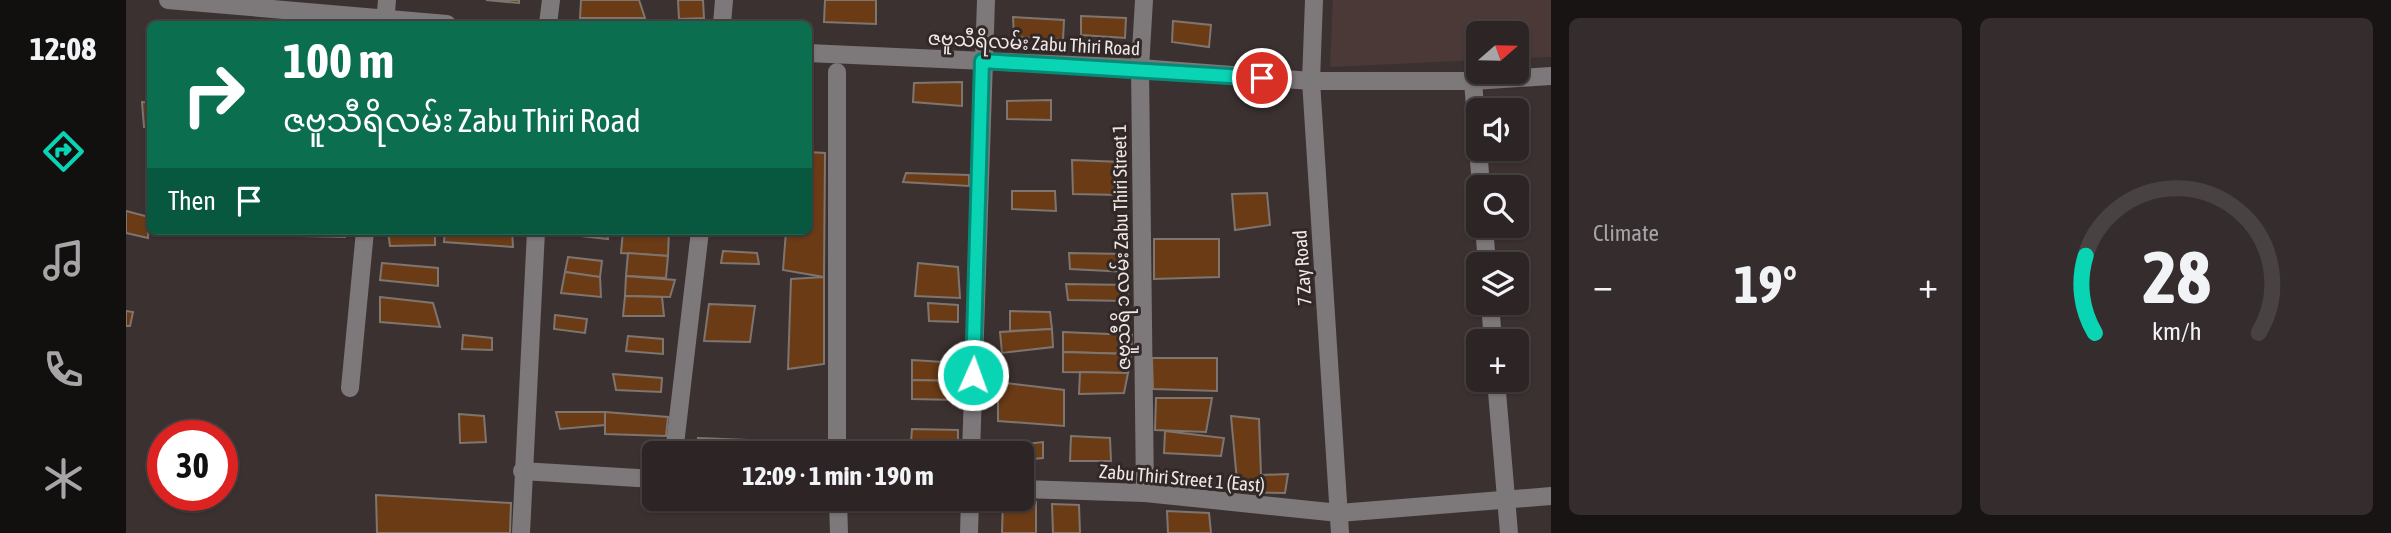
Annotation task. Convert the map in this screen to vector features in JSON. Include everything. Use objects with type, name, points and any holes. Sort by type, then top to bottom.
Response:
[{"type":"street","points":[[168,0],[226,3],[377,21]]},
{"type":"street","points":[[385,21],[387,0]]},
{"type":"street","points":[[548,21],[551,0]]},
{"type":"street","points":[[722,21],[724,0]]},
{"type":"street","points":[[971,441],[986,0]]},
{"type":"street","name":"ဇဗူသီရိ ၁ လမ်း Zabu Thiri Street 1","points":[[1144,0],[1140,68],[1145,493]]},
{"type":"street","name":"7 Zay Road","points":[[1314,0],[1311,81],[1340,533]]},
{"type":"street","points":[[223,21],[226,3]]},
{"type":"street","name":"ဇဗူသီရိလမ်း Zabu Thiri Road","points":[[812,52],[1140,68],[1311,81],[1466,81]]},
{"type":"street","points":[[837,72],[837,441]]},
{"type":"street","name":"ဇဗူသီရိလမ်း Zabu Thiri Road","points":[[1530,77],[1551,76]]},
{"type":"street","points":[[1473,84],[1480,175]]},
{"type":"street","points":[[350,388],[365,235]]},
{"type":"street","points":[[521,533],[536,235]]},
{"type":"street","points":[[675,441],[700,235]]},
{"type":"street","points":[[1497,392],[1509,533]]},
{"type":"street","points":[[522,471],[642,478]]},
{"type":"street","name":"Zabu Thiri Street 1 (East)","points":[[1034,489],[1145,493],[1339,513],[1551,496]]},
{"type":"street","points":[[838,511],[839,533]]},
{"type":"street","points":[[969,533],[970,511]]},
{"type":"shaded area","points":[[1333,0],[1551,0],[1551,57],[1530,58],[1530,21],[1466,21],[1466,61],[1330,67]]},
{"type":"building","points":[[486,0],[519,0],[519,3]]},
{"type":"building","points":[[581,0],[639,0],[645,18],[580,18]]},
{"type":"building","points":[[678,0],[703,0],[704,18],[679,19]]},
{"type":"building","points":[[825,0],[876,0],[876,24],[824,22]]},
{"type":"building","points":[[1081,16],[1126,18],[1125,38],[1081,35]]},
{"type":"building","points":[[1013,17],[1064,20],[1063,40],[1014,37]]},
{"type":"building","points":[[1173,21],[1211,25],[1209,47],[1172,42]]},
{"type":"building","points":[[962,82],[962,106],[913,102],[914,83]]},
{"type":"building","points":[[1051,100],[1051,120],[1007,119],[1007,101]]},
{"type":"building","points":[[142,102],[147,103],[147,127],[144,127]]},
{"type":"building","points":[[812,152],[825,153],[824,277],[783,270],[786,235],[812,235]]},
{"type":"building","points":[[1072,160],[1122,162],[1119,195],[1073,194]]},
{"type":"building","points":[[906,173],[969,175],[969,186],[903,182]]},
{"type":"building","points":[[1012,191],[1055,191],[1056,211],[1012,209]]},
{"type":"building","points":[[1267,193],[1270,225],[1235,230],[1232,194]]},
{"type":"building","points":[[126,211],[147,216],[148,238],[126,233]]},
{"type":"building","points":[[345,235],[345,237],[301,236]]},
{"type":"building","points":[[389,235],[435,235],[435,245],[390,246]]},
{"type":"building","points":[[445,235],[512,235],[513,247],[444,242]]},
{"type":"building","points":[[571,235],[608,235],[608,239]]},
{"type":"building","points":[[623,235],[669,235],[668,256],[621,253]]},
{"type":"building","points":[[1154,239],[1219,239],[1219,277],[1154,279]]},
{"type":"building","points":[[723,251],[757,253],[759,264],[721,263]]},
{"type":"building","points":[[628,253],[668,256],[666,278],[626,276]]},
{"type":"building","points":[[1069,253],[1126,254],[1127,272],[1070,269]]},
{"type":"building","points":[[568,257],[602,261],[600,277],[565,272]]},
{"type":"building","points":[[382,263],[438,268],[438,286],[380,280]]},
{"type":"building","points":[[918,263],[958,267],[960,298],[915,296]]},
{"type":"building","points":[[565,272],[600,277],[601,297],[561,293]]},
{"type":"building","points":[[626,276],[675,280],[670,297],[625,296]]},
{"type":"building","points":[[824,277],[824,364],[788,369],[791,279]]},
{"type":"building","points":[[1066,284],[1127,285],[1128,301],[1068,300]]},
{"type":"building","points":[[625,296],[662,297],[664,316],[623,316]]},
{"type":"building","points":[[380,297],[433,303],[440,327],[380,322]]},
{"type":"building","points":[[928,303],[958,305],[958,322],[929,321]]},
{"type":"building","points":[[709,304],[755,306],[750,342],[704,341]]},
{"type":"building","points":[[126,311],[133,312],[130,326],[126,326]]},
{"type":"building","points":[[1010,311],[1050,312],[1052,329],[1010,331]]},
{"type":"building","points":[[555,315],[587,319],[585,333],[554,329]]},
{"type":"building","points":[[1052,329],[1053,347],[1002,353],[1000,332]]},
{"type":"building","points":[[1063,332],[1132,335],[1131,354],[1063,352]]},
{"type":"building","points":[[463,335],[492,338],[492,350],[462,349]]},
{"type":"building","points":[[628,336],[663,339],[663,354],[626,351]]},
{"type":"building","points":[[1063,352],[1131,354],[1128,373],[1063,372]]},
{"type":"building","points":[[1152,358],[1217,358],[1217,391],[1153,389]]},
{"type":"building","points":[[912,360],[959,363],[959,381],[912,380]]},
{"type":"building","points":[[1080,372],[1128,373],[1124,393],[1079,394]]},
{"type":"building","points":[[613,374],[662,378],[661,392],[616,390]]},
{"type":"building","points":[[912,380],[959,381],[958,400],[912,399]]},
{"type":"building","points":[[998,382],[1064,390],[1064,426],[998,421]]},
{"type":"building","points":[[1156,398],[1212,398],[1206,432],[1155,430]]},
{"type":"building","points":[[556,412],[605,412],[605,425],[560,429]]},
{"type":"building","points":[[605,412],[668,417],[666,436],[605,434]]},
{"type":"building","points":[[459,414],[484,416],[486,442],[460,443]]},
{"type":"building","points":[[1231,416],[1259,419],[1261,475],[1288,474],[1285,493],[1238,492]]},
{"type":"building","points":[[912,429],[958,430],[958,441],[911,441]]},
{"type":"building","points":[[1165,431],[1224,438],[1221,456],[1164,453]]},
{"type":"building","points":[[1071,436],[1110,438],[1111,461],[1070,461]]},
{"type":"building","points":[[698,438],[747,440],[747,441],[698,441]]},
{"type":"building","points":[[1043,442],[1043,458],[1034,459],[1034,443]]},
{"type":"building","points":[[376,495],[511,503],[510,533],[377,533]]},
{"type":"building","points":[[1036,502],[1036,533],[1002,533],[1003,511],[1034,511]]},
{"type":"building","points":[[1052,504],[1079,505],[1080,533],[1053,533]]},
{"type":"building","points":[[1167,511],[1209,513],[1211,533],[1168,533]]},
{"type":"route","points":[[973,375],[982,61],[1140,68],[1262,78]]}]
